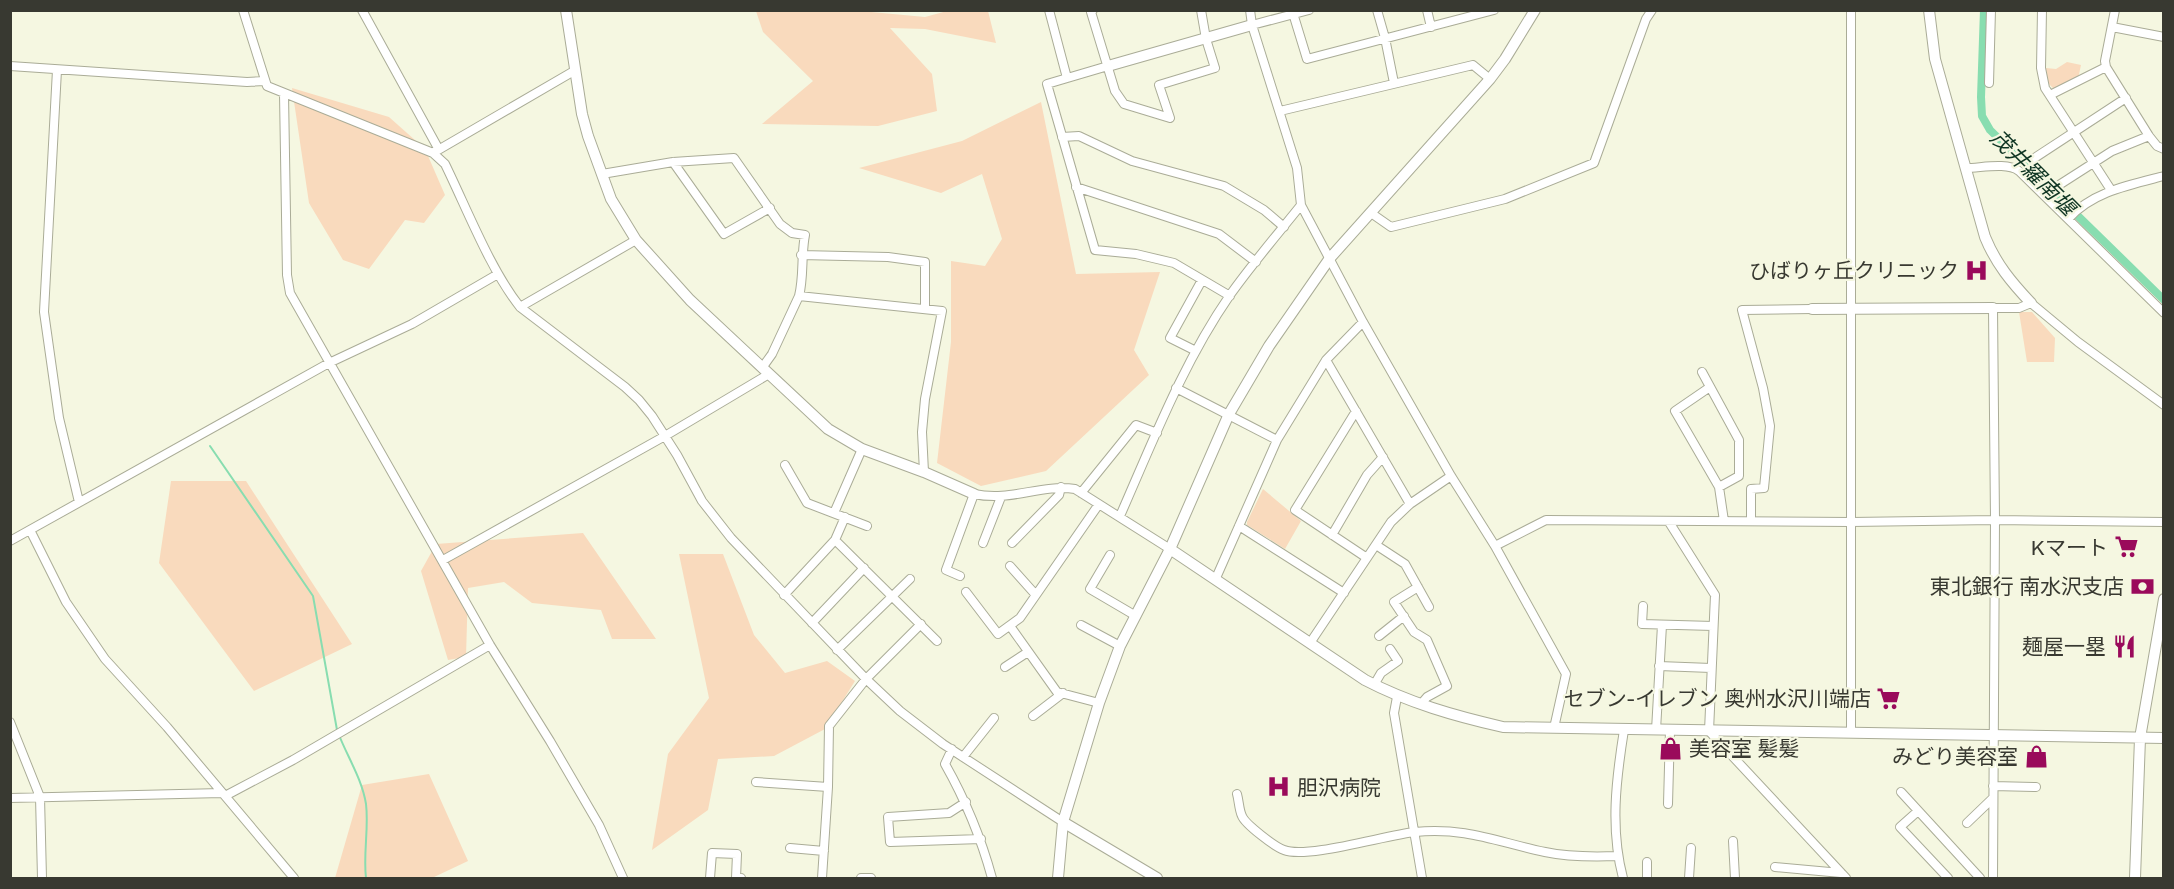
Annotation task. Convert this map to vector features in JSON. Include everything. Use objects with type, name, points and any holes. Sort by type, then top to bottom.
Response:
[{"type":"street","points":[[243,10],[267,86],[436,151]]},
{"type":"street","points":[[362,10],[436,151],[446,164],[509,293],[520,307],[639,400],[665,436],[702,501],[731,538],[837,650],[900,711],[952,750],[1063,822],[1157,879]]},
{"type":"street","points":[[566,10],[582,114],[611,199],[636,240],[690,300],[828,429],[862,449],[974,494],[1001,498],[1061,487],[1075,489],[1216,578],[1310,643],[1397,697],[1412,699],[1456,716],[1503,727],[2163,738]]},
{"type":"street","points":[[1049,10],[1067,78]]},
{"type":"street","points":[[1093,10],[1091,12],[1115,91],[1124,104],[1170,118],[1159,85],[1215,68],[1206,39],[1201,10]]},
{"type":"street","points":[[1250,10],[1252,25],[1297,168],[1300,205],[1363,322],[1451,476],[1495,546],[1566,674],[1554,728]]},
{"type":"street","points":[[1230,296],[1174,263],[1136,254],[1095,250],[1047,84],[1292,12],[1309,10]]},
{"type":"street","points":[[1377,10],[1394,84]]},
{"type":"street","points":[[1427,10],[1431,27]]},
{"type":"street","points":[[1292,12],[1307,59],[1494,10]]},
{"type":"street","points":[[1058,879],[1063,822],[1099,703],[1120,646],[1170,549],[1229,414],[1269,346],[1330,258],[1490,79],[1505,60],[1535,10]]},
{"type":"street","points":[[1371,213],[1391,226],[1505,199],[1594,163],[1626,71],[1646,19],[1652,10]]},
{"type":"street","points":[[1851,10],[1851,733]]},
{"type":"street","points":[[1929,10],[1935,59],[1966,168],[1990,248],[2008,279],[2031,303],[2078,342],[2163,405]]},
{"type":"street","points":[[1989,83],[1991,10]]},
{"type":"street","points":[[2042,10],[2042,79],[2111,190]]},
{"type":"street","points":[[2115,10],[2105,61],[2106,67],[2149,136],[2157,146],[2163,149]]},
{"type":"street","points":[[2112,27],[2163,37]]},
{"type":"street","points":[[1280,111],[1473,65],[1490,79]]},
{"type":"street","points":[[10,66],[247,82],[265,81]]},
{"type":"street","points":[[2050,95],[2106,67]]},
{"type":"street","points":[[57,70],[44,312],[59,418],[79,502]]},
{"type":"street","points":[[436,151],[574,71]]},
{"type":"street","points":[[284,94],[287,275],[290,293],[490,645],[593,815],[623,879]]},
{"type":"street","points":[[2033,159],[2126,98]]},
{"type":"street","points":[[1062,137],[1079,136],[1132,161],[1224,186],[1264,210],[1284,226]]},
{"type":"street","points":[[2059,185],[2112,151],[2149,136]]},
{"type":"street","points":[[443,560],[665,436],[765,371],[799,296],[801,255],[805,235],[792,233],[780,224],[734,158],[674,162],[602,174]]},
{"type":"street","points":[[674,162],[724,234],[770,208]]},
{"type":"street","points":[[1966,168],[2014,167],[2069,218],[2163,313]]},
{"type":"street","points":[[2069,218],[2078,208],[2111,190],[2163,176]]},
{"type":"street","points":[[1076,187],[1219,234],[1256,262]]},
{"type":"street","points":[[1120,516],[1176,388],[1196,351],[1230,296],[1300,205]]},
{"type":"street","points":[[520,307],[636,240]]},
{"type":"street","points":[[801,255],[888,257],[925,262],[925,308]]},
{"type":"street","points":[[10,541],[329,363],[412,324],[498,274]]},
{"type":"street","points":[[1196,351],[1170,338],[1202,280]]},
{"type":"street","points":[[799,296],[942,311],[925,399],[922,432],[924,472]]},
{"type":"street","points":[[1751,520],[1751,489],[1764,488],[1770,426],[1763,388],[1742,310],[2019,308],[2031,303]]},
{"type":"street","points":[[1993,308],[1995,520],[1993,879]]},
{"type":"street","points":[[1216,578],[1277,440],[1326,360],[1363,322]]},
{"type":"street","points":[[1326,360],[1410,504]]},
{"type":"street","points":[[1702,372],[1739,440],[1739,476],[1719,487]]},
{"type":"street","points":[[1710,387],[1675,411],[1719,487],[1724,521]]},
{"type":"street","points":[[1176,388],[1277,440]]},
{"type":"street","points":[[1356,411],[1295,510],[1367,558]]},
{"type":"street","points":[[1081,493],[1136,425],[1157,433]]},
{"type":"street","points":[[834,513],[862,449]]},
{"type":"street","points":[[1332,535],[1367,475],[1383,457]]},
{"type":"street","points":[[785,465],[807,503],[867,526]]},
{"type":"street","points":[[1310,643],[1391,522],[1410,504],[1451,476]]},
{"type":"street","points":[[1012,543],[1059,495],[1061,487]]},
{"type":"street","points":[[960,576],[946,570],[974,494]]},
{"type":"street","points":[[983,543],[1001,498]]},
{"type":"street","points":[[966,592],[998,634],[1020,618],[1099,504]]},
{"type":"street","points":[[784,595],[835,540],[845,518]]},
{"type":"street","points":[[1495,546],[1546,520],[2163,522]]},
{"type":"street","points":[[1669,522],[1715,595],[1709,731],[1844,876]]},
{"type":"street","points":[[1239,526],[1344,593]]},
{"type":"street","points":[[30,530],[66,602],[105,659],[167,727],[294,879]]},
{"type":"street","points":[[835,540],[937,641]]},
{"type":"street","points":[[1376,545],[1405,564],[1429,607]]},
{"type":"street","points":[[1110,555],[1090,589],[1136,616]]},
{"type":"street","points":[[1010,566],[1035,594]]},
{"type":"street","points":[[812,623],[864,568]]},
{"type":"street","points":[[837,650],[910,579]]},
{"type":"street","points":[[1418,587],[1394,602],[1414,632],[1427,640],[1447,686],[1426,697],[1421,704]]},
{"type":"street","points":[[2134,879],[2139,738],[2163,599]]},
{"type":"street","points":[[1643,606],[1642,624],[1713,626]]},
{"type":"street","points":[[1379,636],[1404,616]]},
{"type":"street","points":[[822,879],[829,726],[866,679],[921,624]]},
{"type":"street","points":[[1081,625],[1120,646]]},
{"type":"street","points":[[1656,730],[1662,625]]},
{"type":"street","points":[[1010,626],[1057,692],[1099,703]]},
{"type":"street","points":[[10,798],[223,795],[293,760],[490,645]]},
{"type":"street","points":[[1374,684],[1381,673],[1398,661],[1390,649]]},
{"type":"street","points":[[1005,667],[1028,652]]},
{"type":"street","points":[[2152,664],[2163,664]]},
{"type":"street","points":[[1659,666],[1711,668]]},
{"type":"street","points":[[1033,716],[1063,693]]},
{"type":"street","points":[[1397,697],[1394,713],[1422,879]]},
{"type":"street","points":[[963,757],[994,718]]},
{"type":"street","points":[[10,722],[40,797],[42,879]]},
{"type":"street","points":[[1623,879],[1617,856],[1614,792],[1624,730]]},
{"type":"street","points":[[1668,804],[1670,730]]},
{"type":"street","points":[[952,750],[945,764],[966,802],[981,838],[992,879]]},
{"type":"street","points":[[756,783],[828,787]]},
{"type":"street","points":[[1993,786],[2036,786]]},
{"type":"street","points":[[1901,792],[1980,879]]},
{"type":"street","points":[[1238,794],[1242,818],[1285,850],[1305,852],[1414,832],[1450,830],[1468,832],[1554,853],[1581,857],[1617,856]]},
{"type":"street","points":[[1967,823],[1992,799]]},
{"type":"street","points":[[966,802],[949,813],[888,817],[890,842],[981,838]]},
{"type":"street","points":[[1918,811],[1900,827],[1948,879]]},
{"type":"street","points":[[1733,841],[1735,879]]},
{"type":"street","points":[[790,848],[824,851]]},
{"type":"street","points":[[1689,879],[1691,848]]},
{"type":"street","points":[[710,879],[712,853],[737,854],[735,878],[741,879]]},
{"type":"street","points":[[1647,862],[1647,879]]},
{"type":"street","points":[[1775,867],[1844,876]]},
{"type":"street","points":[[861,878],[871,879]]},
{"type":"shaded area","points":[[850,10],[925,17],[947,11],[988,11],[996,43],[925,29],[890,28],[932,74],[937,111],[878,126],[762,124],[813,81],[763,32],[756,11]]},
{"type":"shaded area","points":[[2067,62],[2081,65],[2078,79],[2054,89],[2047,82],[2046,68],[2056,69]]},
{"type":"shaded area","points":[[292,88],[389,117],[425,149],[445,195],[424,223],[405,220],[369,269],[343,260],[309,203]]},
{"type":"shaded area","points":[[1041,102],[1076,274],[1160,272],[1134,350],[1149,375],[1046,471],[981,486],[937,463],[951,342],[951,261],[985,266],[1002,239],[982,174],[941,193],[859,168],[962,141]]},
{"type":"shaded area","points":[[2019,312],[2032,312],[2055,338],[2054,362],[2027,362]]},
{"type":"shaded area","points":[[171,481],[246,481],[352,644],[254,691],[159,563]]},
{"type":"shaded area","points":[[1263,489],[1301,521],[1285,549],[1247,525]]},
{"type":"shaded area","points":[[583,533],[656,639],[612,639],[601,610],[532,603],[504,582],[468,588],[466,657],[448,660],[421,571],[436,544]]},
{"type":"shaded area","points":[[679,554],[723,554],[754,635],[785,673],[827,661],[855,681],[825,729],[774,756],[718,759],[708,810],[652,850],[668,754],[709,698]]},
{"type":"shaded area","points":[[429,774],[468,861],[432,878],[335,878],[362,785]]},
{"type":"waterway","name":"茂井羅南堰","points":[[1984,10],[1981,97],[1982,116],[1990,130],[2164,300]]},
{"type":"waterway","points":[[210,446],[313,596],[337,730]]},
{"type":"waterway","points":[[339,735],[358,777],[366,804],[366,878]]},
{"type":"place","name":"ひばりヶ丘クリニック","points":[[1977,270]]},
{"type":"place","name":"Kマート","points":[[2126,547]]},
{"type":"place","name":"東北銀行 南水沢支店","points":[[2142,586]]},
{"type":"place","name":"麺屋一塁","points":[[2124,646]]},
{"type":"place","name":"セブン-イレブン 奥州水沢川端店","points":[[1889,698]]},
{"type":"place","name":"美容室 髪髪","points":[[1671,748]]},
{"type":"place","name":"みどり美容室","points":[[2036,756]]},
{"type":"place","name":"胆沢病院","points":[[1279,787]]}]
